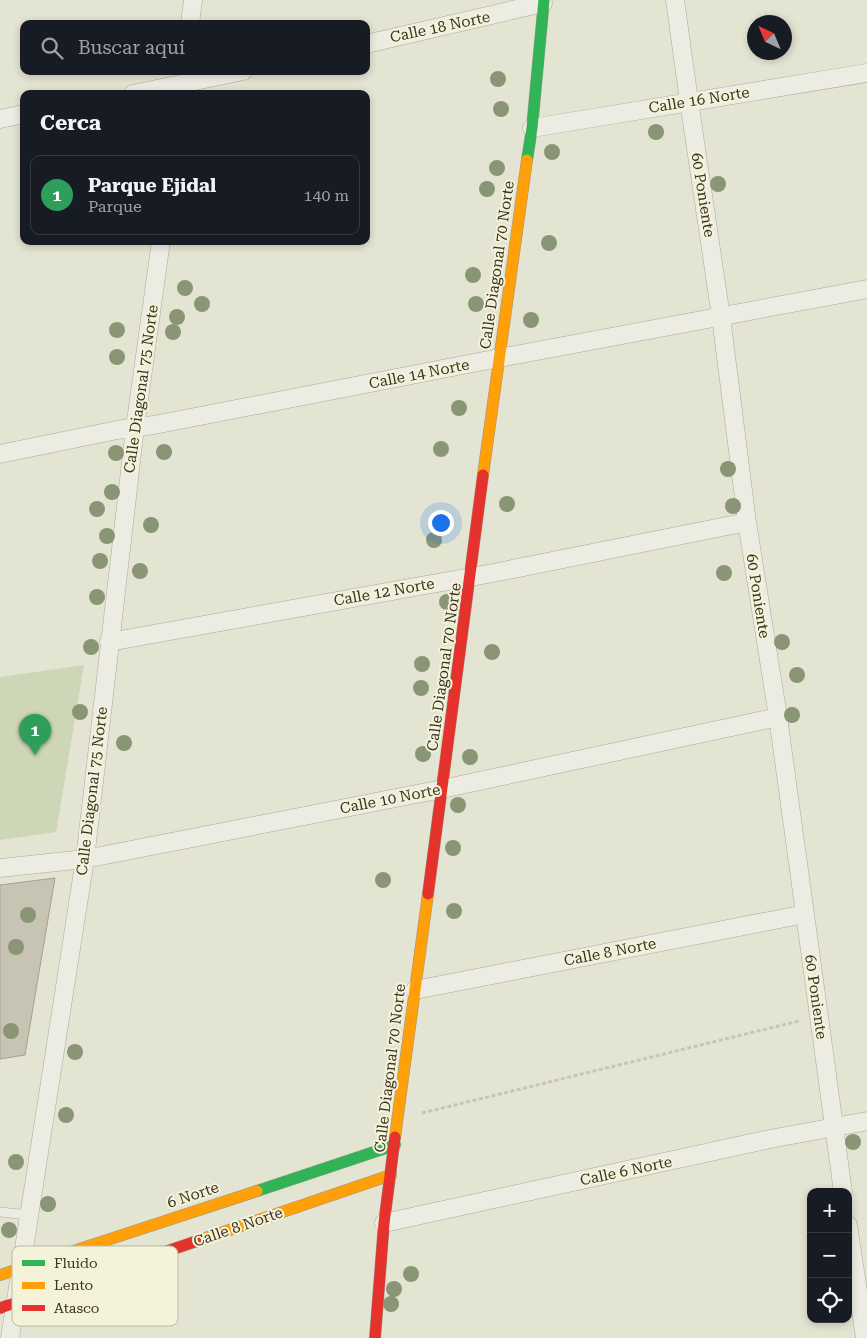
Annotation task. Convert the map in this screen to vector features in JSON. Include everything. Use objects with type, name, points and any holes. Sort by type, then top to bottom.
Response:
[{"type":"street","points":[[191,20],[194,0]]},
{"type":"street","name":"60 Poniente","points":[[676,0],[688,101],[721,317],[747,522],[778,718],[842,1188]]},
{"type":"street","name":"Calle 18 Norte","points":[[370,43],[544,2]]},
{"type":"street","name":"Calle Diagonal 70 Norte","points":[[375,1338],[384,1223],[499,358],[532,128],[544,2]]},
{"type":"street","name":"Calle 16 Norte","points":[[532,128],[867,73]]},
{"type":"street","points":[[151,90],[223,75]]},
{"type":"street","points":[[0,119],[20,115]]},
{"type":"street","name":"Calle Diagonal 75 Norte","points":[[24,1246],[86,858],[109,642],[135,428],[160,245]]},
{"type":"street","name":"Calle 14 Norte","points":[[0,454],[867,289]]},
{"type":"street","name":"Calle 12 Norte","points":[[109,642],[471,577],[747,522]]},
{"type":"street","name":"Calle 10 Norte","points":[[0,868],[86,858],[442,789],[778,718]]},
{"type":"street","name":"Calle 8 Norte","points":[[415,990],[804,914]]},
{"type":"street","name":"Calle 6 Norte","points":[[384,1223],[770,1139],[867,1121]]},
{"type":"street","name":"6 Norte","points":[[88,1246],[395,1145]]},
{"type":"street","name":"Calle 8 Norte","points":[[178,1248],[391,1175]]},
{"type":"street","points":[[849,1233],[865,1338]]},
{"type":"street","name":"Calle Diagonal 75 Norte","points":[[10,1338],[7,1306],[12,1292]]},
{"type":"lane","points":[[0,1212],[29,1215]]},
{"type":"path","points":[[399,1118],[819,1016]]},
{"type":"green space","points":[[84,665],[56,832],[0,840],[0,677]]},
{"type":"building","points":[[55,878],[25,1055],[0,1059],[0,885]]},
{"type":"traffic: fast","points":[[527,160],[532,128],[544,0]]},
{"type":"traffic: fast","points":[[257,1191],[395,1145]]},
{"type":"traffic: slow","points":[[483,475],[527,160]]},
{"type":"traffic: slow","points":[[395,1137],[428,894]]},
{"type":"traffic: slow","points":[[197,1241],[391,1175]]},
{"type":"traffic: slow","points":[[89,1246],[257,1191]]},
{"type":"traffic: slow","points":[[0,1275],[12,1271]]},
{"type":"traffic: jam","points":[[428,894],[483,475]]},
{"type":"traffic: jam","points":[[375,1338],[384,1223],[395,1137]]},
{"type":"traffic: jam","points":[[178,1247],[197,1241]]},
{"type":"traffic: jam","points":[[0,1308],[12,1304]]},
{"type":"place","name":"Parque Ejidal","points":[[35,755]]}]
